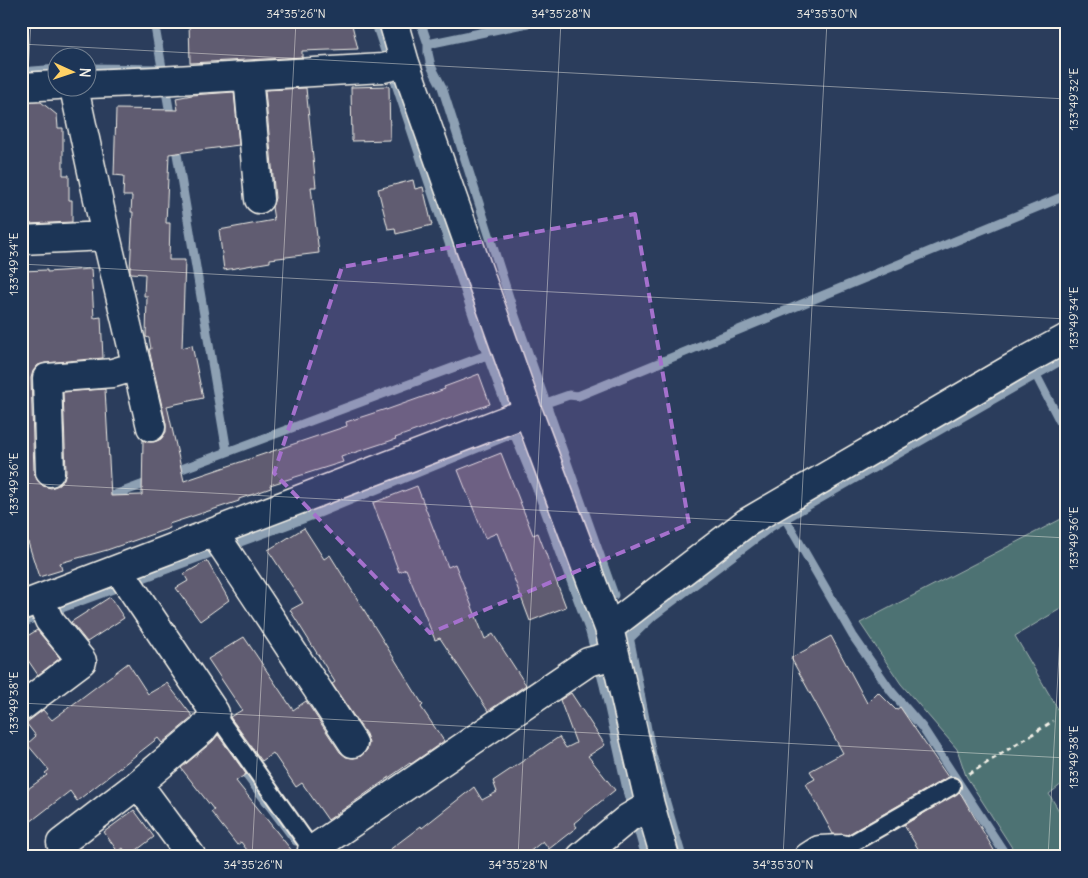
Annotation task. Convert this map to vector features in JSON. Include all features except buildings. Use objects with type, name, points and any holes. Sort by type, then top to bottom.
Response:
[{"type":"street","points":[[393,21],[395,65],[515,417],[609,628],[603,658],[640,811],[665,857]]},
{"type":"street","points":[[98,84],[248,76],[395,65]]},
{"type":"street","points":[[248,76],[259,199]]},
{"type":"street","points":[[21,87],[48,86]]},
{"type":"street","points":[[76,98],[106,236],[151,427]]},
{"type":"street","points":[[21,240],[106,236]]},
{"type":"street","points":[[609,628],[746,523],[1067,338]]},
{"type":"street","points":[[50,472],[47,378],[113,372],[137,366]]},
{"type":"street","points":[[21,707],[82,661],[38,608],[220,542],[515,417]]},
{"type":"street","points":[[220,542],[354,743]]},
{"type":"street","points":[[61,843],[138,784],[209,721],[124,578]]},
{"type":"street","points":[[312,850],[603,658]]},
{"type":"street","points":[[138,784],[192,857]]},
{"type":"street","points":[[581,857],[640,811]]},
{"type":"street","points":[[808,857],[819,850],[842,848]]},
{"type":"lane","points":[[209,721],[312,850]]},
{"type":"lane","points":[[842,848],[957,782]]},
{"type":"path","points":[[957,782],[1053,721]]},
{"type":"highlighted area","points":[[635,214],[689,524],[430,633],[274,473],[342,267]]},
{"type":"green space","points":[[1067,516],[1067,605],[1015,636],[1062,716],[1067,714],[1067,780],[1049,794],[1067,824],[1067,857],[1018,857],[966,776],[957,749],[901,684],[860,623]]},
{"type":"waterway","points":[[154,21],[171,120]]},
{"type":"waterway","points":[[375,21],[514,433],[537,489],[590,632],[604,685],[628,794],[646,857]]},
{"type":"waterway","points":[[420,21],[428,44],[431,66],[442,87],[515,316],[614,595]]},
{"type":"waterway","points":[[428,44],[537,21]]},
{"type":"waterway","points":[[98,68],[162,69]]},
{"type":"waterway","points":[[21,72],[48,70]]},
{"type":"waterway","points":[[175,142],[227,452]]},
{"type":"waterway","points":[[546,403],[569,395],[578,396],[1067,195]]},
{"type":"waterway","points":[[171,473],[487,355]]},
{"type":"waterway","points":[[629,639],[653,616],[772,526],[1067,357]]},
{"type":"waterway","points":[[1036,375],[1067,435]]},
{"type":"waterway","points":[[21,623],[319,513],[514,433]]},
{"type":"waterway","points":[[101,500],[152,481]]},
{"type":"waterway","points":[[785,518],[853,636],[891,691],[922,727],[1007,857]]},
{"type":"waterway","points":[[21,531],[35,525]]},
{"type":"waterway","points":[[629,636],[652,755],[682,857]]},
{"type":"waterway","points":[[239,765],[296,841]]}]
